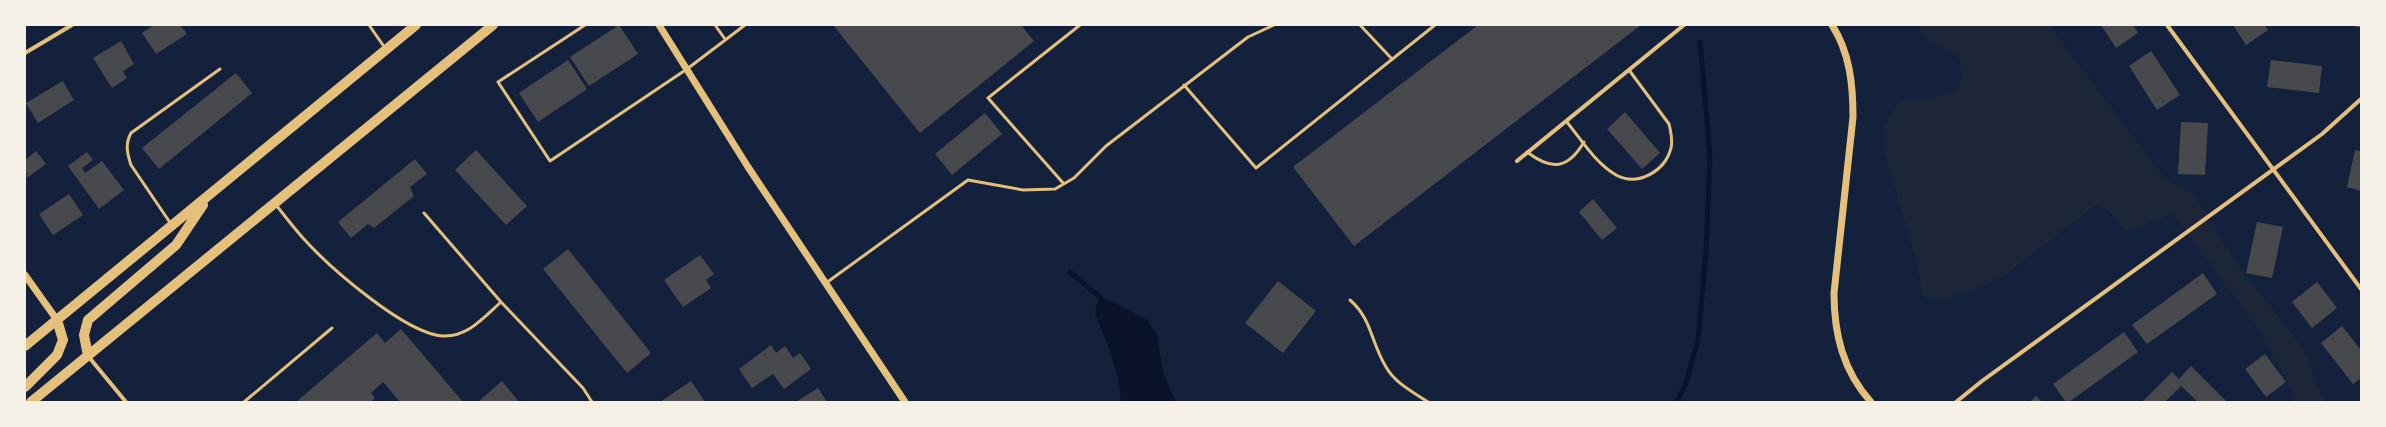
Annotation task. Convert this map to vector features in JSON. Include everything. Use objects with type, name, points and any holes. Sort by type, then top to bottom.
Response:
[{"type":"main road","points":[[25,346],[416,25]]},
{"type":"main road","points":[[31,402],[493,25]]},
{"type":"main road","points":[[88,356],[84,335],[88,320],[176,245],[209,196]]},
{"type":"main road","points":[[25,387],[57,356],[63,340],[57,320]]},
{"type":"street","points":[[25,53],[72,25]]},
{"type":"street","points":[[659,25],[905,402]]},
{"type":"street","points":[[1517,161],[1684,25]]},
{"type":"street","points":[[1832,25],[1844,48],[1850,71],[1853,94],[1853,117],[1834,293],[1834,316],[1837,339],[1844,362],[1862,392],[1870,402]]},
{"type":"street","points":[[2167,25],[2361,289]]},
{"type":"street","points":[[1956,402],[1982,381],[2322,134],[2361,99]]},
{"type":"street","points":[[25,275],[57,320]]},
{"type":"street","points":[[88,356],[126,402]]},
{"type":"lane","points":[[369,25],[386,49]]},
{"type":"lane","points":[[585,25],[498,82],[550,161],[687,69],[745,25]]},
{"type":"lane","points":[[715,25],[725,39]]},
{"type":"lane","points":[[1064,184],[988,98],[1080,25]]},
{"type":"lane","points":[[826,283],[968,180],[1023,190],[1055,189],[1064,184],[1074,178],[1106,146],[1184,85],[1248,37],[1274,25]]},
{"type":"lane","points":[[1360,25],[1392,59]]},
{"type":"lane","points":[[1184,85],[1256,168],[1435,25]]},
{"type":"lane","points":[[172,226],[131,165],[127,154],[127,140],[131,133],[220,69]]},
{"type":"lane","points":[[1566,121],[1602,164],[1617,175],[1633,178],[1646,177],[1657,171],[1665,162],[1671,148],[1672,134],[1668,124],[1629,70]]},
{"type":"lane","points":[[1527,152],[1540,162],[1555,165],[1566,163],[1576,155],[1584,142]]},
{"type":"lane","points":[[275,203],[303,238],[326,260],[371,298],[422,332],[444,336],[469,330],[502,302]]},
{"type":"lane","points":[[424,213],[502,302],[582,388],[592,402]]},
{"type":"lane","points":[[1350,300],[1361,310],[1385,366],[1394,379],[1428,402]]},
{"type":"lane","points":[[244,402],[332,328]]},
{"type":"shaded area","points":[[1918,25],[2049,25],[2165,179],[2195,195],[2231,255],[2305,351],[2320,392],[2326,402],[2292,402],[2293,394],[2260,331],[2173,214],[2127,232],[2108,210],[2095,206],[2001,278],[1946,300],[1923,297],[1916,259],[1884,151],[1884,126],[1899,101],[1933,98],[1954,92],[1963,78],[1958,54],[1926,40]]},
{"type":"shaded area","points":[[1101,298],[1114,302],[1147,320],[1157,334],[1163,373],[1176,402],[1121,402],[1119,383],[1110,351],[1095,313],[1096,305]]},
{"type":"building","points":[[154,25],[180,25],[187,34],[156,54],[142,33]]},
{"type":"building","points":[[619,25],[638,54],[589,86],[570,57]]},
{"type":"building","points":[[833,25],[1021,25],[1034,41],[920,133]]},
{"type":"building","points":[[1478,25],[1641,25],[1354,246],[1293,167]]},
{"type":"building","points":[[2101,25],[2133,25],[2138,33],[2116,48]]},
{"type":"building","points":[[2233,25],[2265,25],[2268,30],[2246,45]]},
{"type":"building","points":[[2355,25],[2361,25],[2361,28],[2355,27]]},
{"type":"building","points":[[121,41],[134,64],[123,71],[127,78],[112,88],[93,58]]},
{"type":"building","points":[[2151,51],[2180,95],[2157,110],[2129,66]]},
{"type":"building","points":[[568,60],[587,89],[538,122],[519,93]]},
{"type":"building","points":[[2271,60],[2322,66],[2319,93],[2267,87]]},
{"type":"building","points":[[236,73],[252,93],[159,169],[142,148]]},
{"type":"building","points":[[63,81],[74,100],[38,123],[26,103]]},
{"type":"building","points":[[1625,112],[1660,153],[1642,169],[1607,129]]},
{"type":"building","points":[[985,113],[1002,134],[952,175],[935,154]]},
{"type":"building","points":[[2181,122],[2208,123],[2205,175],[2178,174]]},
{"type":"building","points":[[476,150],[527,206],[506,225],[455,170]]},
{"type":"building","points":[[2355,150],[2361,151],[2361,191],[2347,187]]},
{"type":"building","points":[[36,151],[46,164],[27,178],[25,160]]},
{"type":"building","points":[[87,152],[93,160],[82,168],[85,173],[102,161],[124,190],[99,209],[68,166]]},
{"type":"building","points":[[415,159],[427,174],[410,187],[414,196],[374,228],[368,224],[351,238],[338,222]]},
{"type":"building","points":[[69,194],[83,215],[53,235],[39,214]]},
{"type":"building","points":[[1593,199],[1617,228],[1602,240],[1579,212]]},
{"type":"building","points":[[2257,222],[2283,227],[2272,278],[2246,273]]},
{"type":"building","points":[[568,249],[651,353],[627,373],[543,269]]},
{"type":"building","points":[[700,255],[714,274],[706,280],[711,288],[683,307],[664,280]]},
{"type":"building","points":[[2203,273],[2217,294],[2147,344],[2132,325]]},
{"type":"building","points":[[1278,281],[1316,311],[1283,353],[1245,323]]},
{"type":"building","points":[[2317,282],[2337,308],[2312,328],[2292,302]]},
{"type":"building","points":[[2342,326],[2361,350],[2361,378],[2353,384],[2321,343]]},
{"type":"building","points":[[401,329],[463,402],[400,402],[383,382],[371,393],[375,398],[371,402],[296,402],[377,333],[385,343]]},
{"type":"building","points":[[2124,332],[2138,352],[2069,402],[2066,402],[2053,384]]},
{"type":"building","points":[[771,345],[776,353],[785,346],[793,358],[800,353],[811,369],[784,389],[773,374],[752,388],[739,369]]},
{"type":"building","points":[[2265,354],[2286,382],[2266,397],[2245,369]]},
{"type":"building","points":[[2191,366],[2227,402],[2198,402],[2181,386],[2165,402],[2142,402],[2172,372],[2179,379]]},
{"type":"building","points":[[502,381],[519,402],[478,402]]},
{"type":"building","points":[[691,381],[705,402],[660,402]]},
{"type":"building","points":[[818,388],[827,402],[796,402]]},
{"type":"building","points":[[2036,396],[2042,402],[2030,402]]},
{"type":"waterway","points":[[1677,402],[1686,383],[1698,339],[1706,252],[1710,155],[1700,42]]},
{"type":"waterway","points":[[1070,272],[1101,298]]}]
